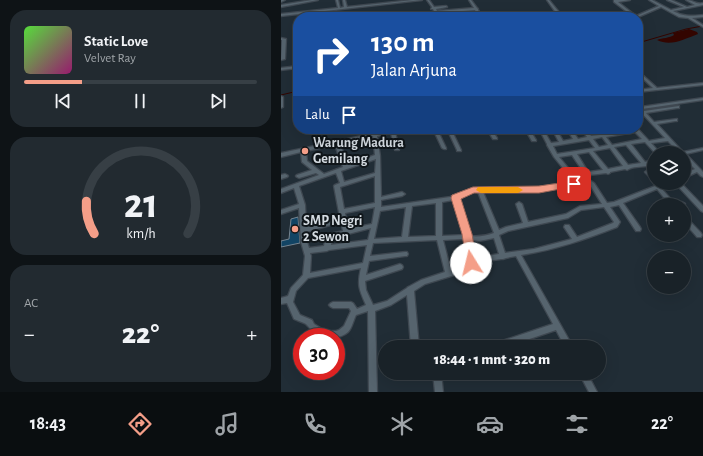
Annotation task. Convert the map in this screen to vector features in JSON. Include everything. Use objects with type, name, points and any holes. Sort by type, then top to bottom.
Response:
[{"type":"street","points":[[281,6],[317,0]]},
{"type":"street","points":[[337,0],[339,8]]},
{"type":"street","points":[[344,0],[346,8]]},
{"type":"street","points":[[305,12],[421,0]]},
{"type":"street","points":[[428,0],[435,12],[477,9]]},
{"type":"street","points":[[470,0],[478,12]]},
{"type":"street","points":[[548,0],[557,12]]},
{"type":"street","points":[[614,0],[629,0]]},
{"type":"street","points":[[614,0],[630,12]]},
{"type":"street","points":[[650,0],[670,11],[689,18],[702,26]]},
{"type":"street","points":[[668,0],[687,7]]},
{"type":"street","points":[[687,0],[698,5]]},
{"type":"street","points":[[643,14],[661,5],[673,2]]},
{"type":"street","points":[[281,14],[293,13],[293,4]]},
{"type":"street","points":[[333,4],[334,9]]},
{"type":"street","points":[[670,11],[703,4]]},
{"type":"street","points":[[432,8],[446,6]]},
{"type":"street","points":[[689,18],[703,16]]},
{"type":"street","points":[[281,39],[284,39],[283,59],[281,60]]},
{"type":"street","points":[[281,69],[293,68]]},
{"type":"street","points":[[643,77],[656,89]]},
{"type":"street","points":[[643,90],[703,84]]},
{"type":"street","points":[[281,96],[281,107]]},
{"type":"street","points":[[643,106],[703,99]]},
{"type":"street","points":[[643,112],[677,107]]},
{"type":"street","points":[[643,112],[676,146]]},
{"type":"street","points":[[654,123],[675,120]]},
{"type":"street","points":[[281,155],[301,150],[301,147],[337,143],[380,134]]},
{"type":"street","points":[[394,134],[397,149]]},
{"type":"street","points":[[437,134],[444,148]]},
{"type":"street","points":[[451,134],[459,150]]},
{"type":"street","points":[[492,134],[495,138]]},
{"type":"street","points":[[530,134],[534,140]]},
{"type":"street","points":[[544,134],[556,156],[573,178],[645,165],[628,144]]},
{"type":"street","points":[[557,134],[562,143]]},
{"type":"street","points":[[572,134],[576,140]]},
{"type":"street","points":[[587,134],[598,149]]},
{"type":"street","points":[[549,145],[614,134]]},
{"type":"street","points":[[640,134],[651,146]]},
{"type":"street","points":[[373,392],[373,322],[371,308],[363,290],[362,279],[375,225],[378,204],[378,156],[375,135]]},
{"type":"street","points":[[321,144],[351,136]]},
{"type":"street","points":[[603,136],[627,168]]},
{"type":"street","points":[[556,156],[647,141],[669,139]]},
{"type":"street","points":[[337,143],[346,167]]},
{"type":"street","points":[[691,152],[703,149]]},
{"type":"street","points":[[301,150],[305,162],[323,176]]},
{"type":"street","points":[[590,150],[608,172]]},
{"type":"street","points":[[574,153],[588,176]]},
{"type":"street","points":[[281,191],[378,156]]},
{"type":"street","points":[[691,163],[703,175]]},
{"type":"street","points":[[338,170],[341,183]]},
{"type":"street","points":[[691,173],[698,170]]},
{"type":"street","points":[[299,176],[316,171]]},
{"type":"street","points":[[346,232],[337,186],[341,183],[378,174]]},
{"type":"street","points":[[378,204],[409,205],[456,198],[469,191],[539,190],[588,181],[592,184],[617,224],[576,240],[518,255],[471,261]]},
{"type":"street","points":[[296,185],[303,205],[304,242],[308,251],[306,276]]},
{"type":"street","points":[[480,190],[503,257]]},
{"type":"street","points":[[308,251],[370,241],[405,238],[467,237],[479,239],[526,224],[567,216],[581,208],[606,206],[620,202],[648,190]]},
{"type":"street","points":[[684,190],[703,210]]},
{"type":"street","points":[[342,212],[378,204],[402,194]]},
{"type":"street","points":[[405,254],[306,276],[295,287],[290,299],[292,308],[297,317],[308,321],[314,329],[321,333],[335,334],[342,332],[347,327],[355,312],[389,302],[423,282],[468,267],[471,261],[467,237],[456,198]]},
{"type":"street","points":[[439,201],[439,238],[449,274]]},
{"type":"street","points":[[620,202],[638,229]]},
{"type":"street","points":[[519,204],[526,224]]},
{"type":"street","points":[[281,212],[303,205]]},
{"type":"street","points":[[405,238],[409,205]]},
{"type":"street","points":[[304,230],[343,219]]},
{"type":"street","points":[[327,249],[329,238],[375,225]]},
{"type":"street","points":[[691,226],[699,236]]},
{"type":"street","points":[[567,227],[576,240]]},
{"type":"street","points":[[518,255],[565,340]]},
{"type":"street","points":[[362,279],[401,267]]},
{"type":"street","points":[[410,289],[414,340]]},
{"type":"street","points":[[281,301],[290,299]]},
{"type":"street","points":[[333,305],[351,305],[355,312]]},
{"type":"street","points":[[516,340],[557,326]]},
{"type":"street","points":[[438,380],[439,392]]},
{"type":"street","points":[[587,380],[593,392]]},
{"type":"shaded area","points":[[689,29],[697,32],[698,34],[683,40],[667,43],[657,40],[672,36],[674,35],[673,33]]},
{"type":"building","name":"SMP Negri 2 Sewon","points":[[298,217],[300,243],[281,247],[281,241],[289,239],[291,219]]},
{"type":"waterway","points":[[643,42],[686,29],[703,26]]},
{"type":"waterway","points":[[281,95],[293,92]]},
{"type":"slow traffic","points":[[481,190],[518,190]]},
{"type":"place","name":"Warung Madura Gemilang","points":[[305,151]]},
{"type":"place","name":"SMP Negri 2 Sewon","points":[[295,229]]},
{"type":"route","points":[[471,263],[467,234],[456,198],[473,190],[539,190],[574,184]]}]
